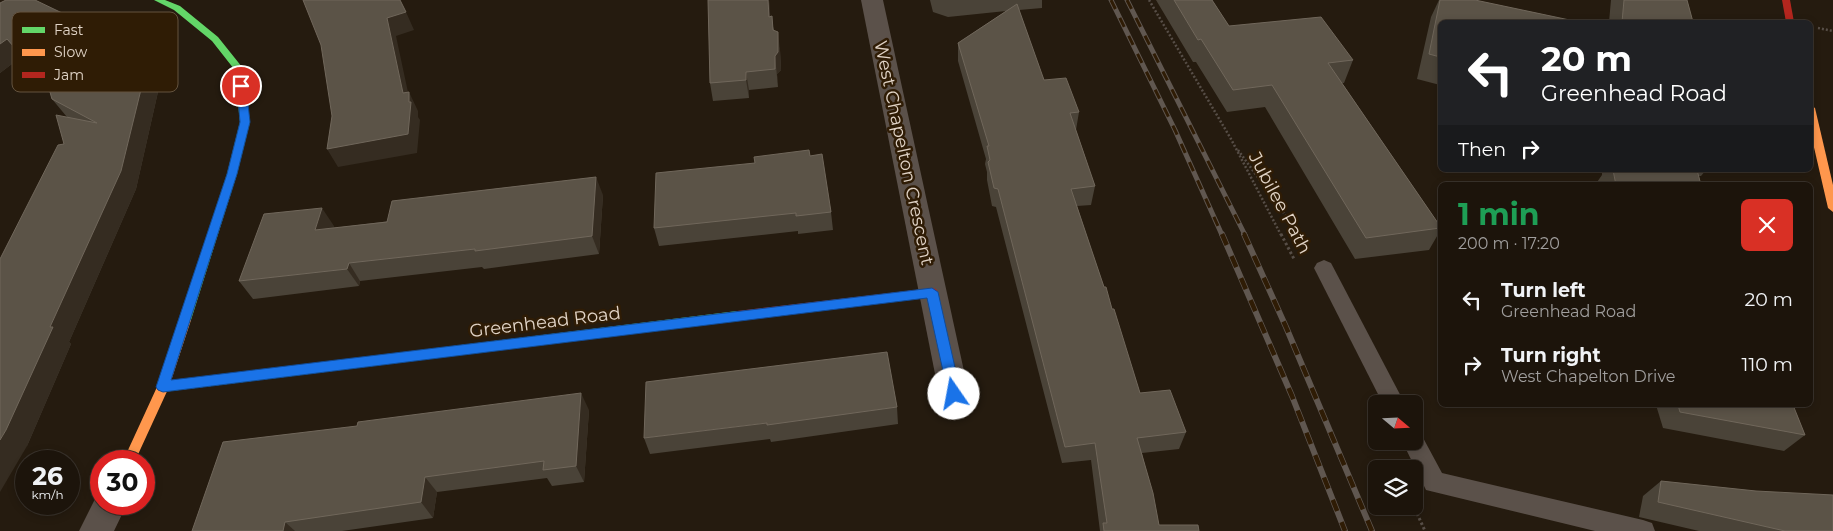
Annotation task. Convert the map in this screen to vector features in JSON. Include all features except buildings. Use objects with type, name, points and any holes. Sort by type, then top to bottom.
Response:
[{"type":"street","points":[[134,450],[163,387],[232,174],[245,122],[240,69],[215,39],[177,8],[158,0]]},
{"type":"street","name":"West Chapelton Crescent","points":[[872,0],[954,394]]},
{"type":"street","points":[[1782,1],[1789,20]]},
{"type":"street","points":[[1813,121],[1833,208]]},
{"type":"street","name":"Greenhead Road","points":[[163,387],[932,292]]},
{"type":"street","points":[[96,531],[104,515]]},
{"type":"lane","points":[[1324,268],[1389,395]]},
{"type":"lane","points":[[1418,450],[1434,482],[1643,531]]},
{"type":"path","name":"Jubilee Path","points":[[1150,0],[1231,139],[1294,259]]},
{"type":"path","points":[[1231,139],[1324,268]]},
{"type":"path","points":[[1418,515],[1425,531]]},
{"type":"railway","points":[[1111,0],[1175,130],[1222,235]]},
{"type":"railway","points":[[1127,0],[1245,235]]},
{"type":"railway","points":[[1222,234],[1292,396],[1345,531]]},
{"type":"railway","points":[[1244,234],[1286,327],[1372,531]]},
{"type":"traffic: fast","points":[[158,0],[177,8],[215,39],[239,69],[245,122],[232,174],[185,320]]},
{"type":"traffic: fast","points":[[163,387],[737,316]]},
{"type":"traffic: slow","points":[[1813,121],[1833,208]]},
{"type":"traffic: slow","points":[[134,450],[163,387],[185,320]]},
{"type":"traffic: jam","points":[[1786,0],[1790,20]]},
{"type":"traffic: jam","points":[[737,316],[932,292]]},
{"type":"route","points":[[241,86],[245,122],[232,174],[163,387],[932,292],[954,394]]}]
